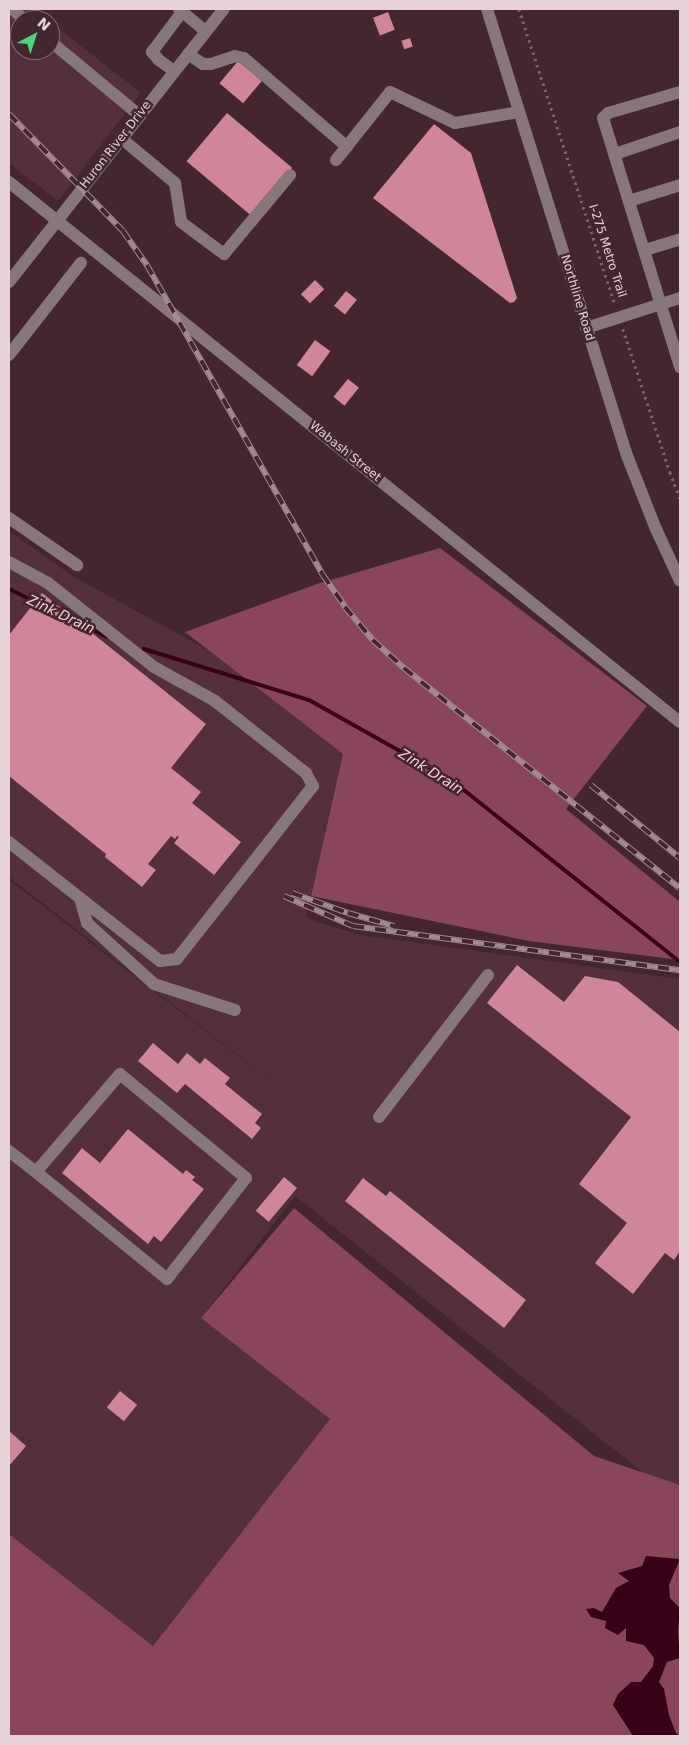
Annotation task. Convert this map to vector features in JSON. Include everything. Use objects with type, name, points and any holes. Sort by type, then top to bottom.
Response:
[{"type":"street","name":"Huron River Drive","points":[[9,282],[224,9]]},
{"type":"street","name":"Northline Road","points":[[486,9],[632,469],[656,529],[680,581]]},
{"type":"street","points":[[174,71],[152,52],[180,10],[206,32]]},
{"type":"street","points":[[60,49],[139,115]]},
{"type":"street","points":[[188,54],[203,64],[211,64],[235,56],[244,58],[347,147]]},
{"type":"street","points":[[336,160],[390,92],[455,123],[519,112]]},
{"type":"street","points":[[679,359],[603,118],[608,113],[680,92]]},
{"type":"street","points":[[614,154],[680,132]]},
{"type":"street","points":[[121,138],[175,183],[181,222],[224,254],[290,175]]},
{"type":"street","name":"Wabash Street","points":[[9,182],[680,722]]},
{"type":"street","points":[[629,202],[680,185]]},
{"type":"street","points":[[645,250],[680,239]]},
{"type":"street","points":[[9,355],[81,263]]},
{"type":"street","points":[[586,328],[680,298]]},
{"type":"street","points":[[9,518],[77,565]]},
{"type":"street","points":[[9,562],[48,583],[154,667],[215,701],[306,773],[313,786],[177,959],[160,961],[9,842]]},
{"type":"street","points":[[80,898],[87,923],[154,984],[235,1010]]},
{"type":"street","points":[[378,1117],[488,975]]},
{"type":"street","points":[[9,1151],[167,1279],[246,1178],[120,1074],[36,1172]]},
{"type":"path","name":"I-275 Metro Trail","points":[[519,9],[619,318],[680,498]]},
{"type":"shaded area","points":[[9,9],[33,9],[34,10],[10,10],[10,60],[60,60],[60,30],[141,93],[58,201],[9,163]]},
{"type":"shaded area","points":[[9,531],[74,577],[213,653],[343,754],[306,917],[361,935],[680,979],[680,1502],[295,1196],[201,1318],[330,1419],[153,1646],[9,1534],[9,880],[289,1095],[9,877]]},
{"type":"shaded area","points":[[440,548],[647,706],[566,809],[680,902],[680,960],[529,941],[311,896],[343,754],[185,632],[317,584]]},
{"type":"shaded area","points":[[294,1208],[594,1456],[680,1485],[680,1736],[9,1736],[9,1534],[153,1646],[330,1419],[201,1318]]},
{"type":"shaded area","points":[[646,1556],[680,1559],[669,1585],[670,1598],[680,1608],[678,1632],[680,1658],[667,1662],[659,1682],[664,1689],[669,1715],[676,1733],[680,1736],[633,1736],[613,1705],[618,1694],[631,1682],[641,1682],[653,1666],[654,1658],[644,1645],[626,1641],[626,1628],[618,1635],[605,1628],[606,1621],[591,1617],[586,1609],[594,1608],[602,1612],[616,1588],[629,1581],[618,1573],[642,1566]]},
{"type":"building","points":[[388,12],[395,30],[380,35],[373,18]]},
{"type":"building","points":[[410,38],[413,47],[404,49],[401,41]]},
{"type":"building","points":[[238,61],[262,81],[243,103],[219,83]]},
{"type":"building","points":[[227,113],[292,168],[252,216],[187,161]]},
{"type":"building","points":[[434,124],[471,153],[517,298],[514,302],[510,303],[373,198]]},
{"type":"building","points":[[315,280],[324,289],[310,303],[301,294]]},
{"type":"building","points":[[346,291],[357,300],[345,315],[334,306]]},
{"type":"building","points":[[315,340],[330,351],[312,376],[297,365]]},
{"type":"building","points":[[348,379],[359,388],[344,406],[334,397]]},
{"type":"building","points":[[42,593],[206,724],[171,768],[201,792],[192,803],[241,842],[214,875],[174,843],[179,837],[177,836],[175,839],[171,836],[148,864],[156,870],[142,887],[105,857],[106,854],[9,776],[9,635]]},
{"type":"building","points":[[517,965],[564,1002],[585,976],[618,982],[680,1032],[680,1251],[674,1260],[665,1253],[633,1294],[595,1263],[627,1223],[579,1184],[631,1117],[487,1003]]},
{"type":"building","points":[[153,1043],[178,1064],[187,1053],[200,1064],[205,1058],[230,1078],[225,1084],[262,1114],[255,1123],[261,1128],[252,1139],[185,1084],[177,1093],[138,1061]]},
{"type":"building","points":[[128,1129],[183,1174],[186,1170],[195,1177],[192,1180],[204,1189],[161,1242],[154,1236],[148,1244],[62,1173],[82,1148],[100,1163]]},
{"type":"building","points":[[284,1177],[297,1188],[269,1222],[256,1211]]},
{"type":"building","points":[[363,1178],[386,1196],[390,1191],[526,1300],[504,1328],[345,1201]]},
{"type":"building","points":[[120,1391],[137,1405],[124,1421],[107,1407]]},
{"type":"building","points":[[9,1431],[26,1446],[9,1466]]},
{"type":"waterway","name":"Zink Drain","points":[[9,589],[38,603]]},
{"type":"waterway","name":"Zink Drain","points":[[76,621],[106,636]]},
{"type":"waterway","name":"Zink Drain","points":[[144,649],[309,700],[450,779],[680,962]]},
{"type":"railway","points":[[9,114],[123,231],[147,265],[323,575],[345,607],[373,640],[404,668],[680,888]]},
{"type":"railway","points":[[591,785],[680,858]]},
{"type":"railway","points":[[292,893],[348,913],[394,926]]},
{"type":"railway","points":[[284,896],[353,926],[680,970]]}]
